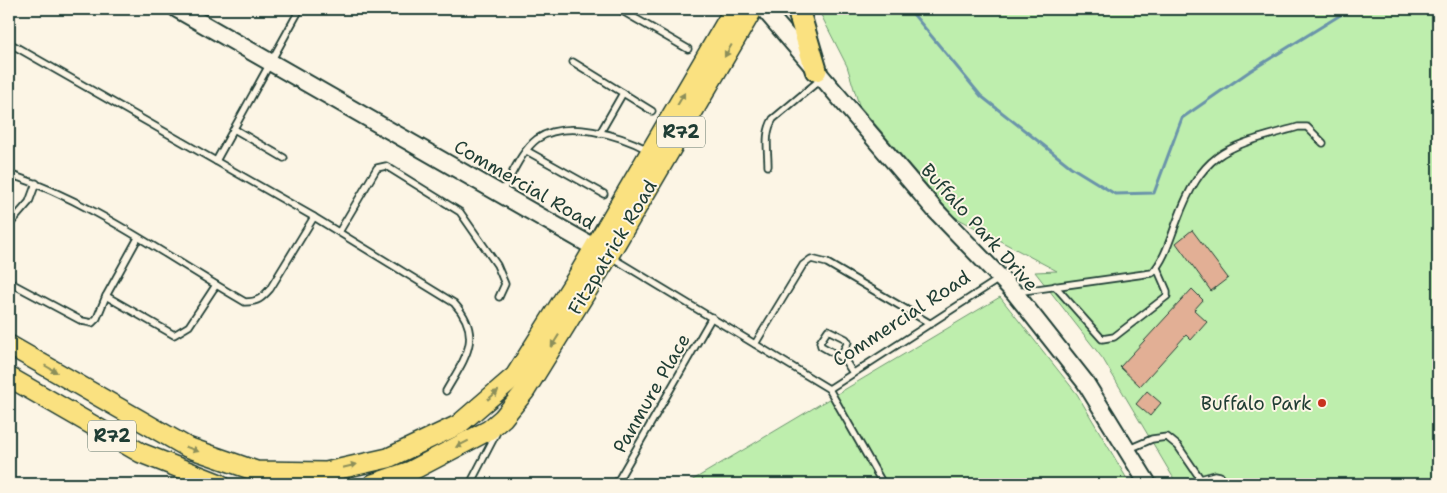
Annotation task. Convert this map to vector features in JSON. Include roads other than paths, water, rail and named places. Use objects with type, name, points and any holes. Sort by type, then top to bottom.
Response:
[{"type":"highway","points":[[798,9],[819,74]]},
{"type":"main road","points":[[721,30],[724,9]]},
{"type":"main road","name":"Fitzpatrick Road","points":[[9,345],[187,447],[256,471],[326,472],[388,458],[458,425],[515,376],[602,251],[651,151],[734,9]]},
{"type":"main road","name":"Fitzpatrick Road","points":[[503,418],[524,391],[602,251],[753,9]]},
{"type":"main road","name":"R72","points":[[9,376],[142,453],[220,484]]},
{"type":"main road","name":"R72","points":[[373,484],[410,471],[489,430],[503,418]]},
{"type":"street","name":"Commercial Road","points":[[177,9],[195,16],[602,251]]},
{"type":"street","name":"Buffalo Park Drive","points":[[764,9],[935,210],[1014,292],[1086,382],[1148,484]]},
{"type":"lane","points":[[216,161],[300,9]]},
{"type":"lane","points":[[618,9],[688,49]]},
{"type":"lane","points":[[9,43],[314,217],[454,303],[466,315],[470,331],[469,345],[464,359],[446,391]]},
{"type":"lane","points":[[573,62],[652,111]]},
{"type":"lane","points":[[768,166],[766,134],[768,126],[819,74]]},
{"type":"lane","points":[[600,132],[623,93]]},
{"type":"lane","points":[[1014,292],[1152,273],[1157,268],[1194,180],[1208,163],[1224,151],[1245,142],[1298,127],[1307,128],[1323,143]]},
{"type":"lane","points":[[234,129],[284,158]]},
{"type":"lane","points":[[501,194],[527,152],[536,140],[545,135],[563,131],[600,132],[634,143],[651,151]]},
{"type":"lane","points":[[527,152],[604,194]]},
{"type":"lane","points":[[339,232],[377,168],[386,166],[460,212],[497,265],[505,284],[499,297]]},
{"type":"lane","points":[[9,174],[36,183],[77,202],[246,302],[254,302],[261,299],[270,289],[314,217]]},
{"type":"lane","points":[[9,225],[29,202],[36,183]]},
{"type":"lane","points":[[9,282],[88,324],[97,318],[106,296],[138,238]]},
{"type":"lane","name":"Commercial Road","points":[[602,251],[829,389],[999,278]]},
{"type":"lane","points":[[754,344],[803,264],[811,259],[827,263],[931,324]]},
{"type":"lane","points":[[1055,286],[1102,338],[1114,338],[1166,296],[1167,290],[1157,268]]},
{"type":"lane","points":[[106,296],[174,335],[189,326],[216,285]]},
{"type":"lane","name":"Panmure Place","points":[[616,484],[712,317]]},
{"type":"lane","points":[[840,357],[848,344],[847,340],[828,330],[820,344],[840,357],[853,372]]},
{"type":"lane","points":[[829,389],[883,484]]},
{"type":"lane","name":"Fitzpatrick Road","points":[[470,484],[503,418]]},
{"type":"lane","points":[[1127,450],[1152,439],[1167,437],[1178,446],[1202,482],[1215,475],[1220,476],[1225,484]]},
{"type":"waterway","points":[[909,9],[981,96],[1071,167],[1115,194],[1154,193],[1182,118],[1250,71],[1342,14],[1359,9]]},
{"type":"place","name":"Buffalo Park","points":[[1322,403]]}]
